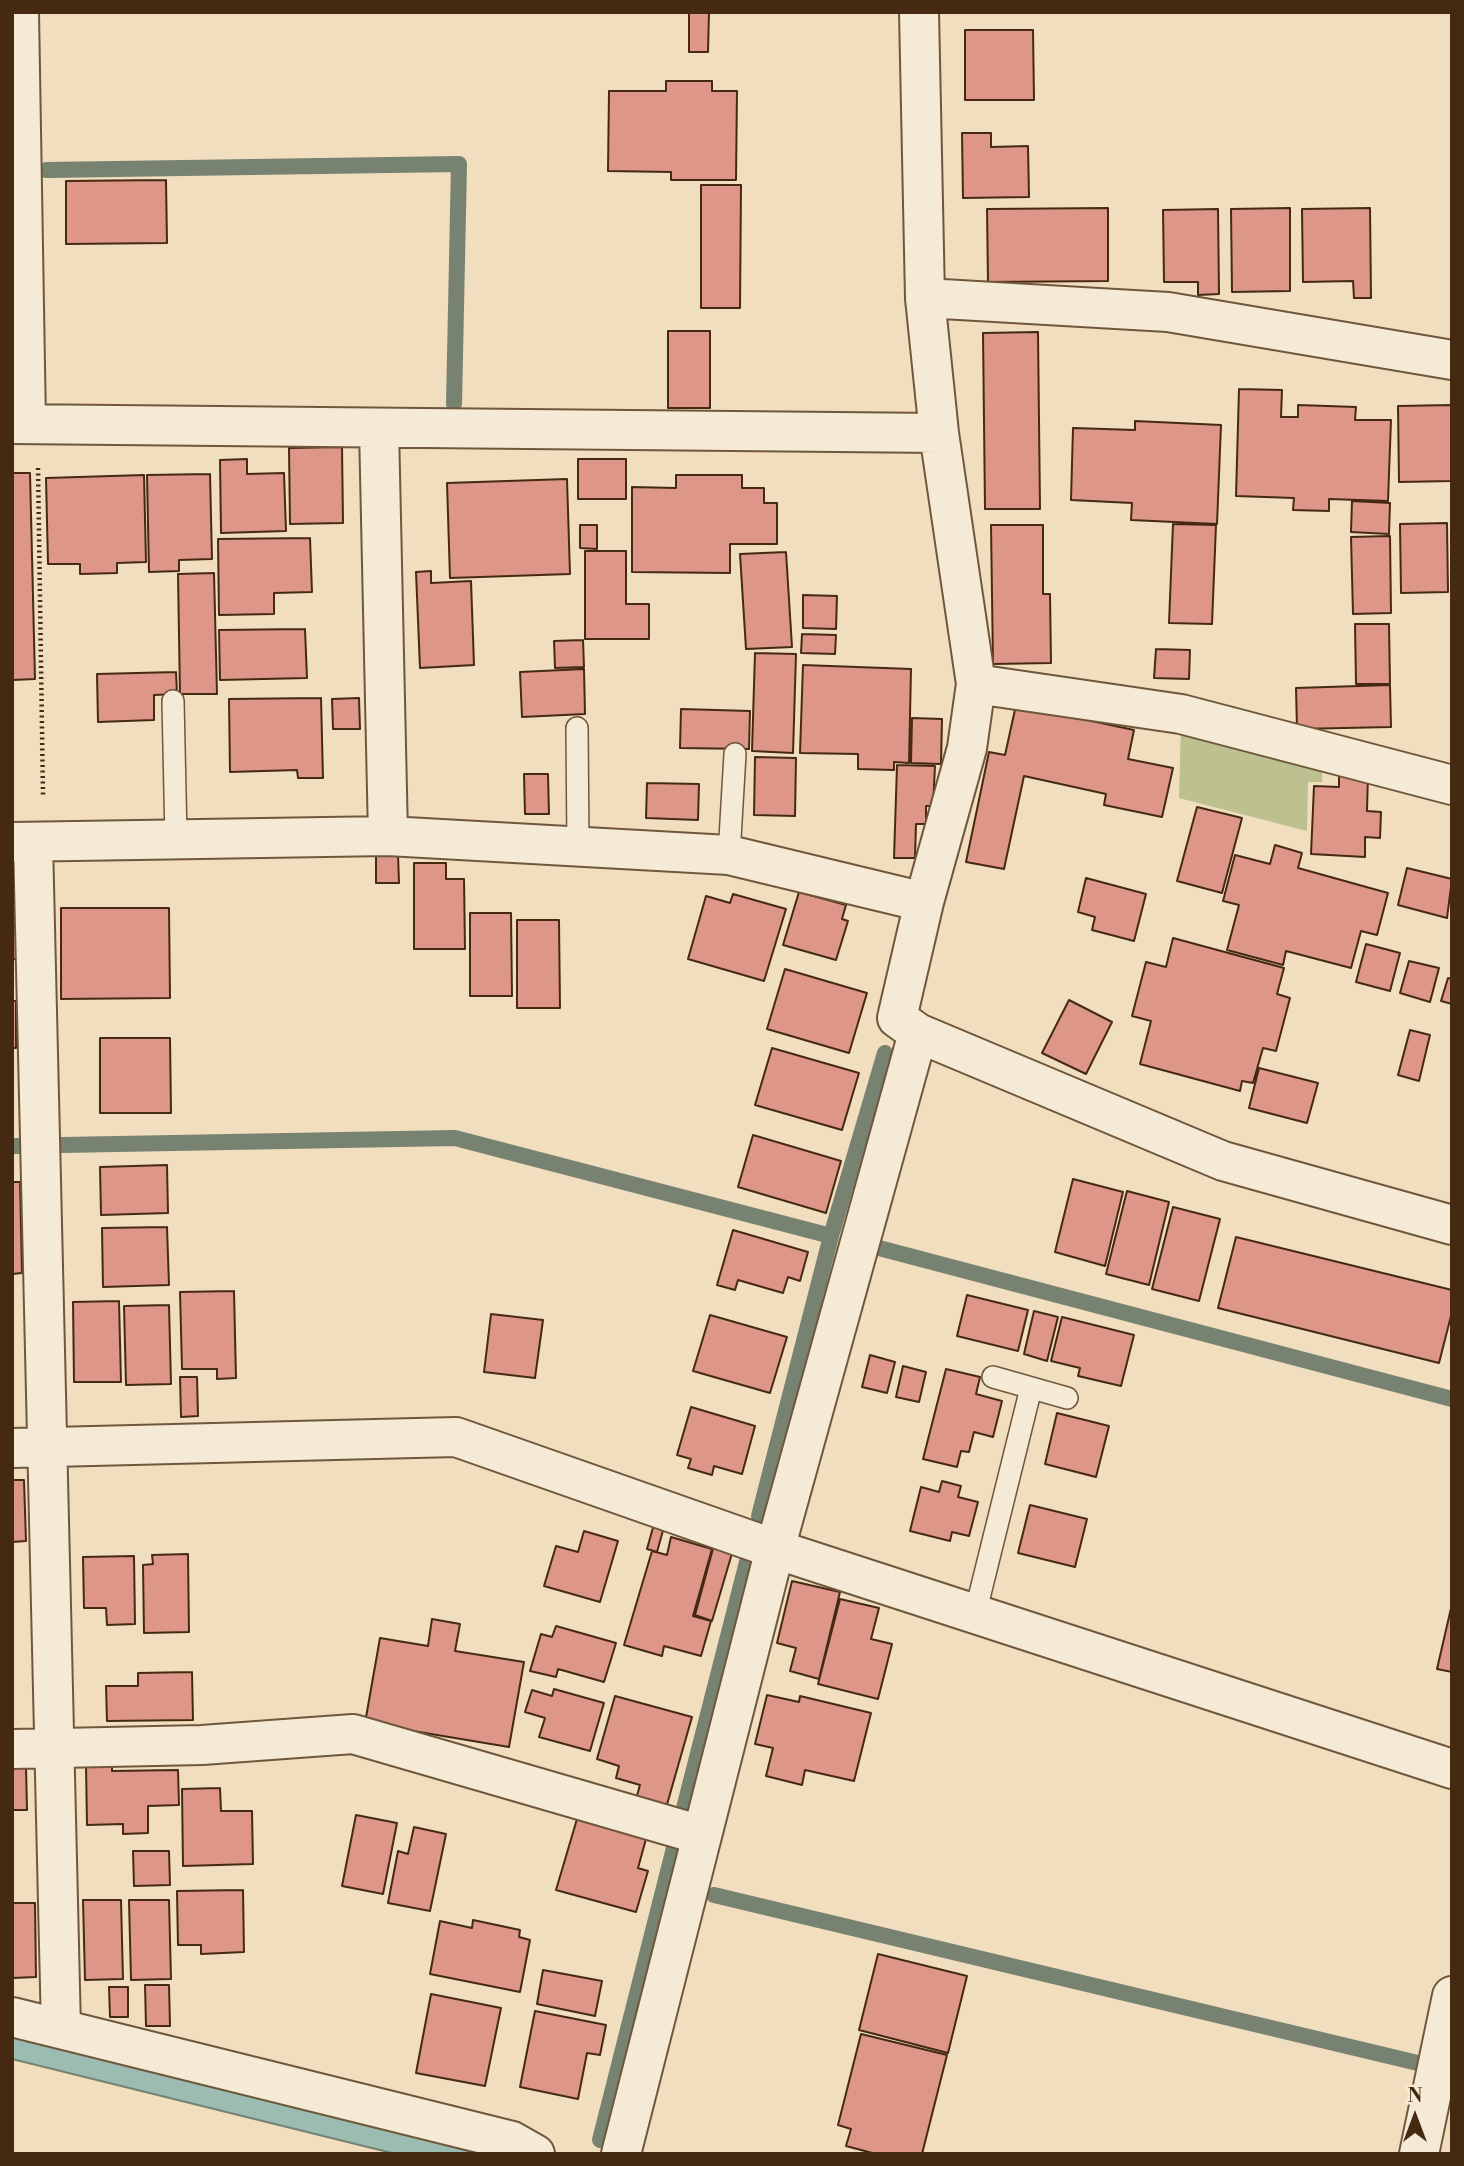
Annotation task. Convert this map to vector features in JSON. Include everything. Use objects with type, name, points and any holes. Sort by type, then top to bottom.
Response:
[{"type":"street","points":[[19,12],[25,424],[939,433]]},
{"type":"street","points":[[919,12],[925,298],[939,433],[976,684],[967,748],[924,902],[897,1018],[918,1033],[1223,1161],[1452,1225]]},
{"type":"street","points":[[925,298],[1168,312],[1452,360]]},
{"type":"street","points":[[379,428],[388,836]]},
{"type":"street","points":[[976,684],[1181,713],[1452,785]]},
{"type":"street","points":[[61,2029],[54,1748],[30,1448],[30,842],[388,836],[729,855],[924,902]]},
{"type":"street","points":[[621,2154],[775,1549],[918,1033]]},
{"type":"street","points":[[30,1448],[456,1437],[775,1549],[1452,1769]]},
{"type":"street","points":[[12,1749],[202,1745],[353,1734],[701,1835]]},
{"type":"street","points":[[1419,2154],[1452,1996]]},
{"type":"street","points":[[12,2017],[512,2141],[535,2154]]},
{"type":"lane","points":[[173,701],[176,839]]},
{"type":"lane","points":[[577,728],[578,846]]},
{"type":"lane","points":[[729,855],[735,754]]},
{"type":"lane","points":[[993,1377],[1067,1398]]},
{"type":"lane","points":[[975,1614],[1031,1388]]},
{"type":"path","points":[[25,424],[30,842]]},
{"type":"green space","points":[[1181,723],[1322,758],[1322,782],[1308,782],[1307,831],[1179,798]]},
{"type":"water","points":[[12,2035],[494,2154],[396,2154],[12,2059]]},
{"type":"building","points":[[689,12],[709,12],[708,52],[689,52]]},
{"type":"building","points":[[965,30],[1033,30],[1034,100],[965,100]]},
{"type":"building","points":[[666,81],[712,81],[712,91],[737,91],[736,180],[671,180],[671,172],[608,171],[609,91],[666,91]]},
{"type":"building","points":[[962,133],[991,133],[991,147],[1028,146],[1029,197],[963,198]]},
{"type":"building","points":[[166,180],[167,243],[66,244],[66,181]]},
{"type":"building","points":[[701,185],[741,185],[740,308],[701,308]]},
{"type":"building","points":[[1108,208],[1108,281],[988,282],[987,209]]},
{"type":"building","points":[[1290,208],[1290,291],[1232,292],[1231,209]]},
{"type":"building","points":[[1370,208],[1371,298],[1354,298],[1353,281],[1303,282],[1302,209]]},
{"type":"building","points":[[1218,209],[1219,294],[1198,295],[1198,282],[1164,282],[1163,210]]},
{"type":"building","points":[[668,331],[710,331],[710,408],[668,408]]},
{"type":"building","points":[[1038,332],[1040,509],[985,509],[983,333]]},
{"type":"building","points":[[1239,389],[1282,390],[1281,417],[1298,417],[1298,405],[1356,407],[1355,420],[1391,420],[1388,501],[1329,499],[1329,511],[1293,510],[1294,498],[1236,496]]},
{"type":"building","points":[[1452,405],[1452,481],[1399,482],[1398,406]]},
{"type":"building","points":[[1135,421],[1221,425],[1217,524],[1131,520],[1132,503],[1071,500],[1073,428],[1135,430]]},
{"type":"building","points":[[342,447],[343,523],[290,524],[289,448]]},
{"type":"building","points":[[247,459],[247,474],[284,473],[286,531],[221,533],[220,460]]},
{"type":"building","points":[[578,459],[626,459],[626,499],[578,499]]},
{"type":"building","points":[[12,473],[30,473],[35,679],[12,680]]},
{"type":"building","points":[[210,474],[212,559],[179,560],[179,571],[149,572],[147,475]]},
{"type":"building","points":[[144,475],[146,562],[117,563],[117,573],[80,574],[80,564],[48,564],[46,478]]},
{"type":"building","points":[[676,475],[742,475],[742,488],[764,488],[764,503],[777,503],[777,544],[730,544],[730,573],[632,572],[632,487],[676,488]]},
{"type":"building","points":[[567,479],[570,574],[450,578],[447,483]]},
{"type":"building","points":[[1352,501],[1390,503],[1389,534],[1351,532]]},
{"type":"building","points":[[1447,523],[1448,592],[1401,593],[1400,524]]},
{"type":"building","points":[[1173,524],[1216,525],[1212,624],[1169,623]]},
{"type":"building","points":[[580,525],[597,525],[597,549],[580,548]]},
{"type":"building","points":[[991,525],[1043,525],[1043,594],[1050,594],[1051,663],[993,664]]},
{"type":"building","points":[[1390,536],[1391,613],[1353,614],[1351,537]]},
{"type":"building","points":[[310,538],[312,592],[274,593],[274,614],[219,615],[218,539]]},
{"type":"building","points":[[585,551],[626,551],[626,604],[649,604],[649,639],[585,639]]},
{"type":"building","points":[[786,552],[792,647],[746,649],[740,554]]},
{"type":"building","points":[[431,571],[431,583],[471,581],[474,665],[420,668],[416,572]]},
{"type":"building","points":[[214,573],[217,694],[180,694],[178,574]]},
{"type":"building","points":[[803,595],[837,596],[836,629],[803,628]]},
{"type":"building","points":[[1355,624],[1389,624],[1390,684],[1356,684]]},
{"type":"building","points":[[305,629],[307,678],[220,680],[219,630]]},
{"type":"building","points":[[802,634],[836,635],[835,654],[801,653]]},
{"type":"building","points":[[583,640],[584,667],[555,668],[554,641]]},
{"type":"building","points":[[1156,649],[1190,650],[1189,679],[1154,678]]},
{"type":"building","points":[[755,653],[796,654],[793,753],[752,751]]},
{"type":"building","points":[[803,665],[911,669],[909,763],[894,762],[894,770],[858,769],[858,754],[800,753]]},
{"type":"building","points":[[584,669],[585,714],[522,717],[520,672]]},
{"type":"building","points":[[176,672],[177,694],[154,695],[154,720],[98,722],[97,674]]},
{"type":"building","points":[[1390,685],[1391,727],[1297,729],[1296,688]]},
{"type":"building","points":[[321,698],[323,778],[298,778],[297,770],[230,772],[229,699]]},
{"type":"building","points":[[359,698],[360,729],[333,729],[332,699]]},
{"type":"building","points":[[1016,705],[1134,730],[1128,759],[1173,768],[1162,817],[1104,805],[1106,794],[1024,776],[1004,869],[966,862],[989,752],[1005,755]]},
{"type":"building","points":[[681,709],[750,711],[749,749],[680,748]]},
{"type":"building","points":[[912,718],[942,719],[941,764],[911,763]]},
{"type":"building","points":[[755,757],[796,758],[795,816],[754,815]]},
{"type":"building","points":[[897,765],[935,766],[933,806],[926,806],[926,824],[916,824],[915,858],[894,858]]},
{"type":"building","points":[[1339,773],[1368,774],[1367,811],[1381,812],[1380,838],[1365,837],[1365,857],[1311,854],[1314,786],[1339,787]]},
{"type":"building","points":[[524,774],[548,774],[549,814],[525,814]]},
{"type":"building","points":[[647,783],[699,784],[698,820],[646,818]]},
{"type":"building","points":[[1197,807],[1242,818],[1222,893],[1177,881]]},
{"type":"building","points":[[1275,845],[1302,853],[1298,868],[1388,893],[1377,935],[1361,931],[1351,968],[1286,951],[1283,965],[1227,950],[1239,905],[1223,901],[1235,855],[1270,864]]},
{"type":"building","points":[[376,854],[398,854],[399,883],[376,883]]},
{"type":"building","points":[[414,863],[446,863],[446,879],[464,879],[465,949],[414,949]]},
{"type":"building","points":[[1407,868],[1452,879],[1447,918],[1398,905]]},
{"type":"building","points":[[1086,878],[1146,894],[1134,941],[1092,930],[1095,917],[1078,912]]},
{"type":"building","points":[[12,891],[16,891],[16,959],[12,959]]},
{"type":"building","points":[[799,892],[846,905],[842,919],[848,921],[836,960],[783,945]]},
{"type":"building","points":[[733,894],[786,909],[764,981],[688,959],[706,896],[730,903]]},
{"type":"building","points":[[61,908],[169,908],[170,998],[61,999]]},
{"type":"building","points":[[470,913],[511,913],[512,996],[470,996]]},
{"type":"building","points":[[517,920],[559,920],[560,1008],[517,1008]]},
{"type":"building","points":[[1173,938],[1284,968],[1277,994],[1290,998],[1276,1051],[1263,1048],[1253,1083],[1242,1081],[1240,1091],[1140,1064],[1151,1021],[1132,1016],[1146,962],[1166,967]]},
{"type":"building","points":[[1366,944],[1400,953],[1390,991],[1356,982]]},
{"type":"building","points":[[1409,961],[1439,968],[1430,1002],[1400,993]]},
{"type":"building","points":[[785,969],[867,993],[849,1053],[767,1029]]},
{"type":"building","points":[[1448,978],[1452,979],[1452,1004],[1441,1001]]},
{"type":"building","points":[[1069,1000],[1112,1022],[1086,1074],[1042,1053]]},
{"type":"building","points":[[12,1001],[16,1001],[16,1048],[12,1048]]},
{"type":"building","points":[[1410,1030],[1430,1035],[1419,1081],[1398,1075]]},
{"type":"building","points":[[100,1038],[170,1038],[171,1113],[100,1113]]},
{"type":"building","points":[[772,1048],[859,1073],[842,1130],[755,1105]]},
{"type":"building","points":[[1259,1068],[1318,1083],[1307,1123],[1249,1108]]},
{"type":"building","points":[[753,1135],[841,1161],[826,1213],[738,1187]]},
{"type":"building","points":[[167,1165],[168,1213],[101,1215],[100,1167]]},
{"type":"building","points":[[1073,1179],[1123,1192],[1105,1266],[1055,1252]]},
{"type":"building","points":[[12,1182],[20,1182],[22,1273],[12,1274]]},
{"type":"building","points":[[1127,1191],[1169,1202],[1149,1285],[1106,1274]]},
{"type":"building","points":[[1173,1207],[1220,1219],[1199,1301],[1152,1289]]},
{"type":"building","points":[[167,1227],[169,1285],[103,1287],[102,1228]]},
{"type":"building","points":[[733,1230],[808,1252],[800,1281],[788,1277],[783,1293],[738,1280],[735,1290],[717,1285]]},
{"type":"building","points":[[1236,1237],[1452,1290],[1452,1312],[1439,1363],[1218,1308]]},
{"type":"building","points":[[234,1291],[236,1378],[217,1379],[217,1369],[182,1369],[180,1292]]},
{"type":"building","points":[[967,1295],[1028,1310],[1018,1351],[957,1336]]},
{"type":"building","points":[[119,1301],[121,1382],[74,1382],[73,1302]]},
{"type":"building","points":[[169,1305],[171,1384],[126,1385],[124,1306]]},
{"type":"building","points":[[1034,1311],[1058,1317],[1047,1361],[1024,1354]]},
{"type":"building","points":[[491,1314],[543,1320],[535,1378],[484,1372]]},
{"type":"building","points":[[710,1315],[787,1337],[770,1393],[693,1371]]},
{"type":"building","points":[[1062,1317],[1134,1335],[1121,1386],[1078,1376],[1080,1368],[1051,1361]]},
{"type":"building","points":[[870,1355],[895,1362],[887,1393],[862,1387]]},
{"type":"building","points":[[903,1366],[926,1372],[919,1402],[896,1397]]},
{"type":"building","points":[[946,1369],[980,1377],[976,1394],[1002,1401],[993,1437],[974,1432],[969,1452],[961,1451],[957,1467],[923,1459]]},
{"type":"building","points":[[180,1377],[197,1377],[198,1416],[181,1417]]},
{"type":"building","points":[[691,1407],[755,1426],[742,1474],[714,1466],[712,1475],[688,1468],[691,1459],[677,1455]]},
{"type":"building","points":[[1057,1413],[1109,1426],[1096,1477],[1045,1464]]},
{"type":"building","points":[[12,1480],[24,1480],[26,1541],[12,1542]]},
{"type":"building","points":[[942,1481],[961,1486],[958,1497],[978,1502],[969,1536],[952,1532],[950,1541],[910,1531],[921,1487],[939,1492]]},
{"type":"building","points":[[1030,1505],[1087,1519],[1075,1567],[1018,1553]]},
{"type":"building","points":[[654,1524],[664,1527],[657,1552],[647,1549]]},
{"type":"building","points":[[584,1531],[618,1541],[600,1602],[544,1586],[556,1546],[578,1552]]},
{"type":"building","points":[[671,1537],[712,1549],[693,1616],[711,1621],[701,1656],[664,1646],[662,1656],[624,1645],[652,1551],[667,1555]]},
{"type":"building","points":[[714,1545],[733,1550],[712,1621],[695,1615]]},
{"type":"building","points":[[188,1554],[189,1632],[144,1633],[143,1565],[153,1564],[152,1555]]},
{"type":"building","points":[[134,1556],[135,1624],[107,1625],[106,1608],[84,1608],[83,1557]]},
{"type":"building","points":[[792,1581],[840,1592],[819,1679],[790,1671],[796,1648],[777,1643]]},
{"type":"building","points":[[840,1599],[879,1608],[871,1639],[892,1644],[878,1699],[818,1684]]},
{"type":"building","points":[[1452,1604],[1452,1672],[1437,1669]]},
{"type":"building","points":[[432,1619],[460,1624],[455,1651],[524,1662],[509,1747],[365,1723],[380,1638],[428,1646]]},
{"type":"building","points":[[556,1626],[616,1643],[604,1682],[558,1669],[556,1677],[530,1671],[541,1634],[552,1637]]},
{"type":"building","points":[[192,1672],[193,1720],[107,1721],[106,1686],[138,1686],[138,1673]]},
{"type":"building","points":[[554,1689],[604,1703],[590,1751],[539,1737],[545,1718],[525,1712],[532,1690],[552,1696]]},
{"type":"building","points":[[767,1695],[799,1702],[800,1696],[871,1713],[854,1781],[805,1770],[802,1785],[766,1776],[773,1748],[755,1744]]},
{"type":"building","points":[[615,1696],[692,1717],[666,1808],[636,1799],[640,1785],[616,1778],[619,1766],[597,1759]]},
{"type":"building","points":[[26,1766],[27,1810],[12,1810],[12,1767]]},
{"type":"building","points":[[86,1766],[112,1766],[112,1771],[178,1770],[179,1805],[148,1806],[148,1833],[123,1834],[123,1824],[87,1825]]},
{"type":"building","points":[[220,1788],[221,1811],[252,1811],[253,1864],[183,1866],[182,1789]]},
{"type":"building","points":[[356,1815],[397,1823],[383,1894],[342,1886]]},
{"type":"building","points":[[577,1819],[646,1839],[638,1868],[648,1871],[636,1912],[556,1890]]},
{"type":"building","points":[[414,1827],[446,1834],[430,1911],[388,1903],[398,1851],[408,1854]]},
{"type":"building","points":[[133,1851],[169,1851],[170,1885],[134,1886]]},
{"type":"building","points":[[243,1890],[244,1952],[201,1954],[201,1945],[178,1945],[177,1891]]},
{"type":"building","points":[[83,1900],[121,1900],[123,1979],[85,1980]]},
{"type":"building","points":[[129,1900],[169,1900],[171,1979],[131,1980]]},
{"type":"building","points":[[12,1903],[35,1903],[36,1977],[12,1978]]},
{"type":"building","points":[[473,1920],[520,1930],[519,1937],[530,1940],[520,1992],[430,1974],[440,1921],[472,1928]]},
{"type":"building","points":[[878,1954],[967,1976],[948,2053],[859,2030]]},
{"type":"building","points":[[543,1970],[602,1981],[595,2016],[537,2004]]},
{"type":"building","points":[[145,1985],[169,1985],[170,2026],[146,2026]]},
{"type":"building","points":[[109,1987],[128,1987],[128,2017],[110,2017]]},
{"type":"building","points":[[431,1994],[501,2008],[485,2086],[416,2073]]},
{"type":"building","points":[[535,2011],[606,2025],[600,2055],[587,2053],[578,2099],[520,2087]]},
{"type":"building","points":[[861,2034],[947,2055],[922,2154],[876,2154],[846,2146],[851,2129],[838,2125]]},
{"type":"waterway","points":[[46,170],[459,164],[454,404]]},
{"type":"waterway","points":[[759,1516],[831,1236],[885,1053]]},
{"type":"waterway","points":[[61,1145],[455,1138],[831,1236]]},
{"type":"waterway","points":[[12,1146],[22,1146]]},
{"type":"waterway","points":[[879,1248],[1452,1399]]},
{"type":"waterway","points":[[682,1816],[747,1562]]},
{"type":"waterway","points":[[600,2140],[676,1840]]},
{"type":"waterway","points":[[714,1895],[1422,2064]]}]
